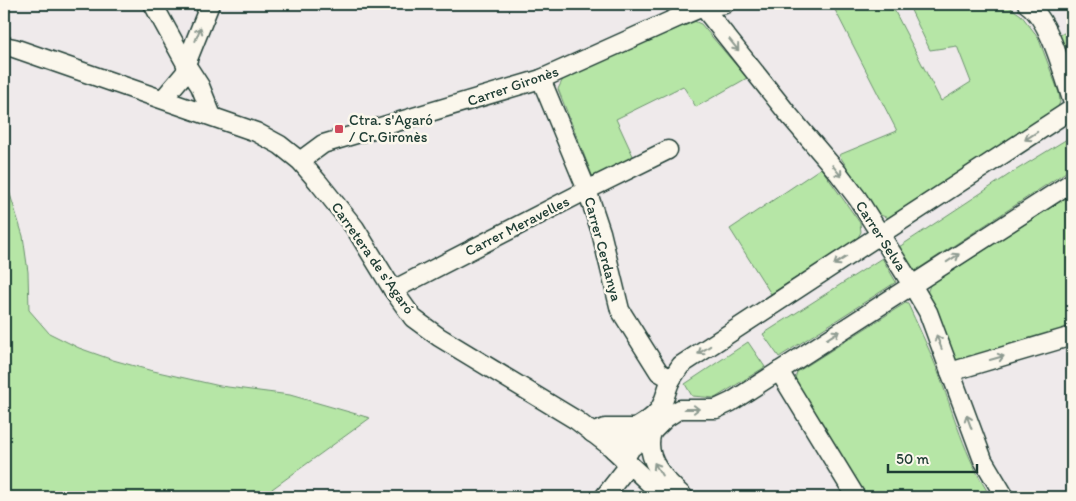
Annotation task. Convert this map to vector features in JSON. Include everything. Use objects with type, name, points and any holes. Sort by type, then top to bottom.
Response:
[{"type":"street","points":[[153,4],[200,86],[212,116]]},
{"type":"street","points":[[176,104],[176,84],[185,74],[210,4]]},
{"type":"street","name":"Carrer Gironès","points":[[300,161],[323,144],[541,79],[675,10],[725,4]]},
{"type":"street","points":[[1027,4],[1033,8],[1047,30],[1072,100]]},
{"type":"street","name":"Carrer Selva","points":[[703,7],[788,114],[839,174],[881,235],[912,285],[928,312],[983,460],[1005,497]]},
{"type":"street","name":"Carretera de s'Agaró","points":[[4,46],[212,116],[256,132],[280,145],[300,161],[355,228],[393,290],[413,318],[439,337],[576,420],[623,458],[664,497]]},
{"type":"street","name":"Carrer Cerdanya","points":[[541,79],[587,190],[601,232],[620,310],[659,372],[671,379]]},
{"type":"street","points":[[176,104],[200,86]]},
{"type":"street","points":[[623,458],[617,442],[633,428],[645,422],[658,411],[671,379],[681,365],[1072,109]]},
{"type":"street","name":"Carrer Meravelles","points":[[393,290],[668,150]]},
{"type":"street","points":[[604,497],[623,458],[631,448],[652,432],[666,418],[680,409],[716,409],[731,402],[1072,182]]},
{"type":"street","points":[[950,372],[1072,336]]},
{"type":"street","points":[[779,371],[856,497]]},
{"type":"street","points":[[592,432],[605,428],[633,428]]},
{"type":"street","points":[[652,432],[648,442],[656,468],[672,487],[684,497]]},
{"type":"green space","points":[[832,4],[891,4],[941,101],[971,82],[957,46],[930,50],[908,4],[1005,4],[1021,15],[1038,37],[1059,93],[1060,102],[1057,109],[888,218],[878,214],[839,155],[897,131]]},
{"type":"green space","points":[[694,21],[701,24],[747,78],[696,107],[683,86],[616,119],[634,158],[594,180],[558,89],[563,79]]},
{"type":"green space","points":[[1072,29],[1072,73],[1058,36]]},
{"type":"green space","points":[[1072,136],[1072,168],[915,271],[899,247],[1013,172]]},
{"type":"green space","points":[[821,168],[860,223],[861,232],[857,239],[771,294],[730,229]]},
{"type":"green space","points":[[4,175],[23,236],[28,272],[29,310],[49,333],[79,348],[149,370],[220,386],[290,395],[370,418],[272,489],[278,497],[4,497]]},
{"type":"green space","points":[[1072,194],[1072,329],[961,361],[952,359],[926,296],[930,285]]},
{"type":"green space","points":[[882,258],[896,282],[779,357],[763,334]]},
{"type":"green space","points":[[907,302],[937,369],[967,451],[991,497],[860,497],[794,382],[797,372]]},
{"type":"green space","points":[[748,342],[765,367],[715,398],[692,396],[685,384]]},
{"type":"place","name":"Ctra. s'Agaró / Cr Gironès","points":[[339,129]]}]
